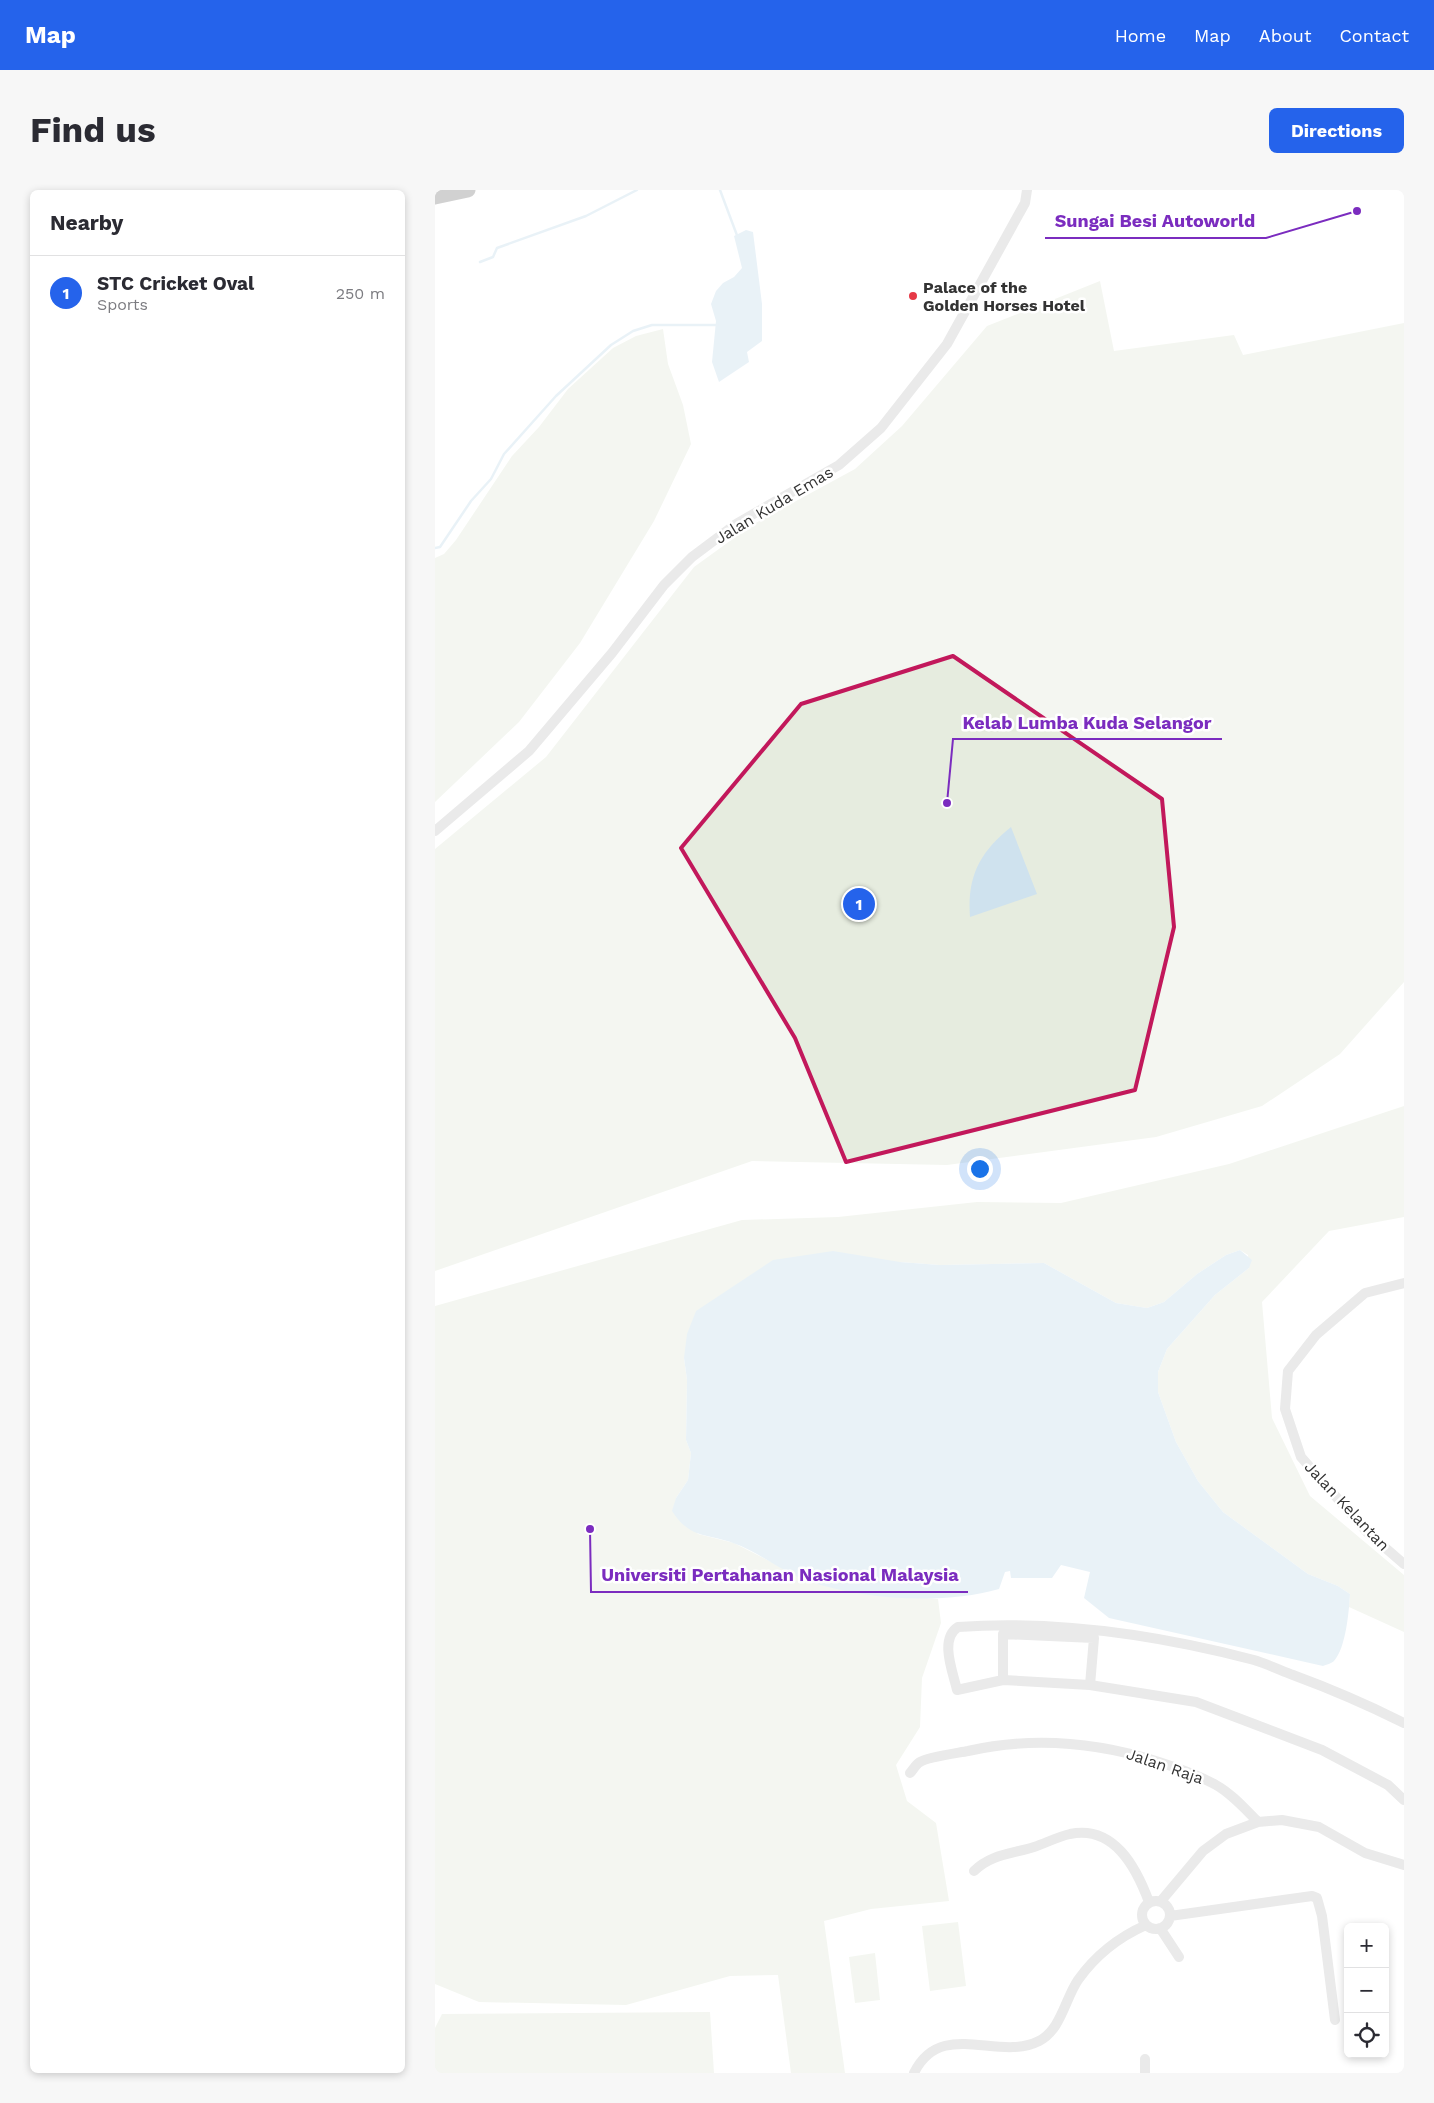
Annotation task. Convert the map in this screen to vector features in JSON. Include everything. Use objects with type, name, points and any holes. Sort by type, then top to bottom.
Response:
[{"type":"highway","points":[[435,197],[468,190]]},
{"type":"street","name":"Jalan Kuda Emas","points":[[435,831],[529,751],[612,652],[663,585],[692,558],[736,524],[839,465],[881,428],[947,344],[1025,203],[1027,190]]},
{"type":"street","name":"Jalan Kelantan","points":[[1404,1282],[1365,1293],[1316,1335],[1288,1372],[1285,1408],[1301,1457],[1367,1532],[1404,1564]]},
{"type":"street","points":[[1404,1723],[1342,1695],[1255,1660],[1161,1641],[1106,1631],[1031,1625],[957,1627],[951,1632],[948,1640],[957,1690],[1003,1680],[1090,1685],[1196,1702],[1321,1750],[1388,1785],[1404,1799]]},
{"type":"street","points":[[1003,1680],[1003,1634],[1094,1638],[1090,1685]]},
{"type":"street","name":"Jalan Raja","points":[[910,1774],[920,1762],[987,1747],[1023,1742],[1066,1742],[1100,1746],[1128,1752],[1187,1771],[1216,1785],[1229,1794],[1258,1822]]},
{"type":"street","points":[[1146,1925],[1142,1911],[1149,1902],[1161,1901],[1203,1851],[1226,1834],[1258,1822],[1282,1820],[1319,1827],[1365,1853],[1404,1865]]},
{"type":"street","points":[[974,1871],[981,1863],[997,1856],[1032,1848],[1071,1834],[1103,1836],[1115,1844],[1139,1876],[1149,1902]]},
{"type":"street","points":[[1170,1916],[1312,1896],[1317,1898],[1322,1916],[1335,2020]]},
{"type":"street","points":[[1146,1925],[1155,1929],[1168,1922],[1170,1916],[1168,1907],[1161,1901]]},
{"type":"street","points":[[914,2073],[930,2051],[945,2045],[1021,2046],[1039,2041],[1051,2031],[1077,1982],[1091,1964],[1123,1937],[1146,1925]]},
{"type":"street","points":[[1160,1928],[1179,1957]]},
{"type":"street","points":[[1145,2059],[1145,2073]]},
{"type":"highlighted area","points":[[953,656],[1162,799],[1174,927],[1135,1090],[846,1162],[795,1038],[681,848],[801,704]]},
{"type":"shaded area","points":[[1100,281],[1114,351],[1234,335],[1243,355],[1404,323],[1404,982],[1340,1054],[1262,1106],[1156,1137],[947,1165],[752,1161],[435,1271],[435,849],[546,757],[694,567],[752,525],[855,469],[902,426],[987,326]]},
{"type":"shaded area","points":[[663,329],[668,364],[683,405],[691,444],[654,521],[580,643],[519,722],[435,802],[435,558],[444,554],[456,540],[512,456],[539,427],[568,389],[613,348],[636,336]]},
{"type":"shaded area","points":[[1404,1106],[1404,1217],[1329,1231],[1262,1302],[1272,1418],[1310,1496],[1404,1575],[1404,1632],[1349,1607],[1350,1594],[1338,1586],[1308,1574],[1223,1512],[1198,1481],[1176,1442],[1158,1392],[1158,1372],[1167,1349],[1215,1295],[1249,1268],[1248,1255],[1240,1250],[1226,1255],[1197,1274],[1164,1302],[1147,1308],[1116,1303],[1044,1263],[940,1265],[900,1262],[684,1358],[687,1380],[686,1440],[691,1453],[688,1480],[676,1498],[698,1534],[734,1543],[807,1580],[903,1596],[938,1599],[941,1623],[922,1678],[920,1727],[896,1765],[907,1801],[936,1823],[949,1901],[871,1909],[824,1921],[845,2073],[791,2073],[778,1975],[730,1976],[626,2005],[479,2002],[435,1984],[435,1306],[742,1220],[838,1217],[977,1202],[1061,1203],[1229,1164]]},
{"type":"shaded area","points":[[958,1922],[966,1986],[930,1991],[922,1926]]},
{"type":"shaded area","points":[[875,1953],[880,2000],[855,2003],[849,1957]]},
{"type":"shaded area","points":[[710,2012],[714,2073],[435,2073],[435,2028],[442,2014]]},
{"type":"water","points":[[746,230],[753,232],[762,304],[762,341],[747,352],[749,362],[719,382],[712,362],[716,321],[711,304],[716,291],[742,268],[734,236]]},
{"type":"water","points":[[1011,827],[1037,894],[970,917],[971,889],[973,877],[978,866],[991,846]]},
{"type":"water","points":[[1240,1250],[1252,1260],[1249,1268],[1215,1295],[1167,1349],[1158,1372],[1158,1392],[1176,1442],[1198,1481],[1223,1512],[1308,1574],[1338,1586],[1350,1594],[1344,1639],[1338,1655],[1330,1663],[1323,1666],[1109,1618],[1084,1598],[1090,1572],[1061,1565],[1052,1578],[1011,1578],[1010,1571],[1005,1572],[999,1589],[977,1594],[929,1599],[854,1593],[808,1581],[743,1547],[692,1531],[672,1511],[676,1498],[688,1480],[691,1453],[686,1440],[687,1380],[684,1358],[687,1334],[696,1311],[773,1260],[833,1251],[900,1262],[940,1265],[1044,1263],[1116,1303],[1147,1308],[1164,1302],[1197,1274],[1226,1255]]},
{"type":"waterway","points":[[480,262],[493,257],[497,248],[586,216],[637,190]]},
{"type":"waterway","points":[[720,190],[738,238]]},
{"type":"waterway","points":[[435,548],[440,547],[471,501],[491,479],[504,454],[556,396],[611,345],[633,331],[652,325],[717,325]]},
{"type":"place","name":"Sungai Besi Autoworld","points":[[1357,211]]},
{"type":"place","name":"Palace of the Golden Horses Hotel","points":[[913,296]]},
{"type":"place","name":"Kelab Lumba Kuda Selangor","points":[[947,803]]},
{"type":"place","name":"STC Cricket Oval","points":[[859,904]]},
{"type":"place","name":"Universiti Pertahanan Nasional Malaysia","points":[[590,1529]]}]
